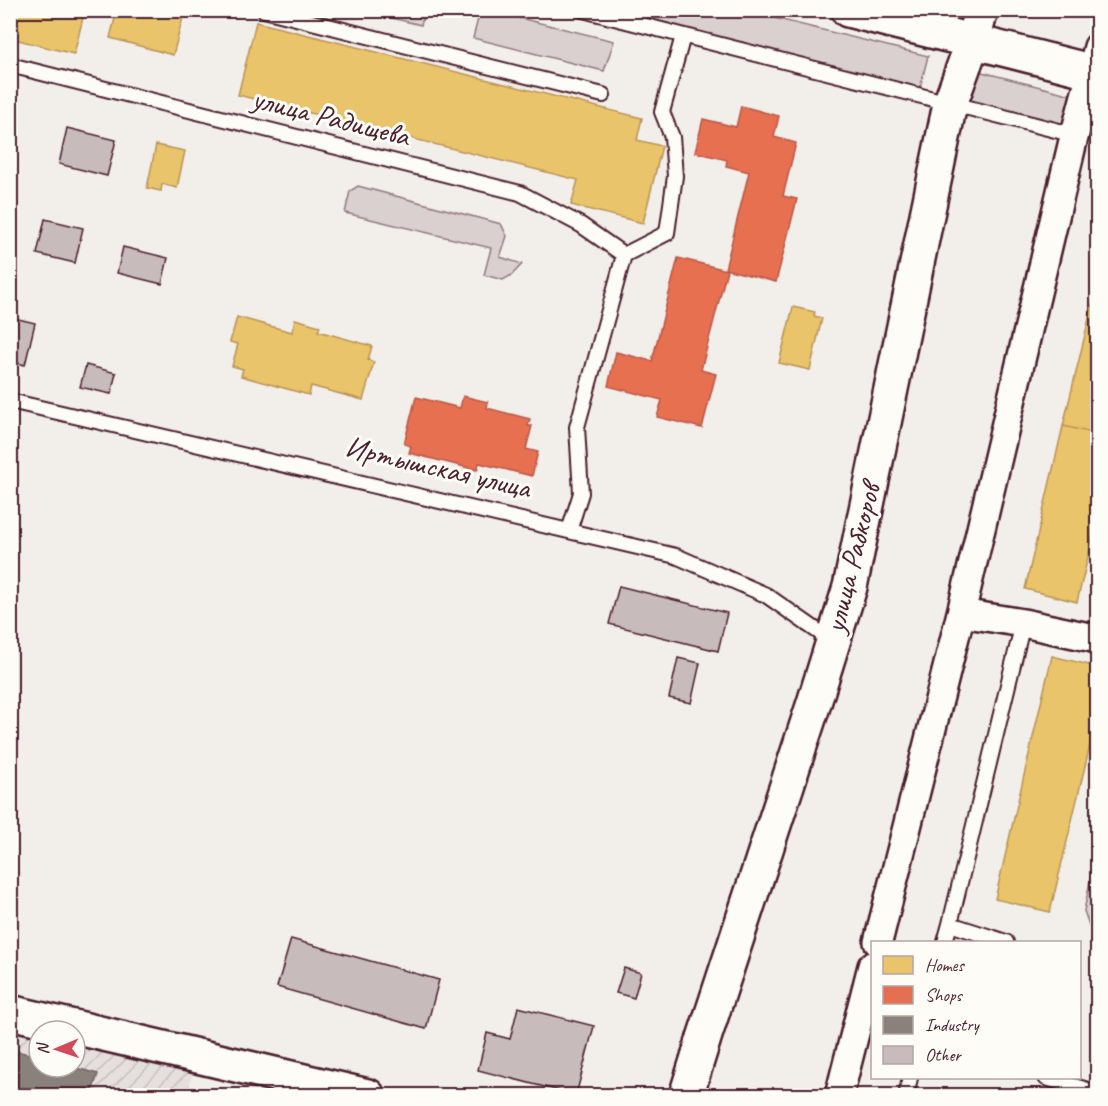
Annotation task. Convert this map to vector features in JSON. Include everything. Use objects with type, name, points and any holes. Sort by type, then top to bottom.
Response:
[{"type":"street","points":[[869,13],[977,26],[1095,64],[1075,135],[961,613],[878,941]]},
{"type":"street","name":"улица Рабкоров","points":[[687,1095],[850,587],[950,104],[977,26]]},
{"type":"street","points":[[961,613],[1098,639]]},
{"type":"street","points":[[839,1095],[860,1035],[871,977]]},
{"type":"street","points":[[10,1012],[368,1095]]},
{"type":"lane","points":[[264,10],[603,95]]},
{"type":"lane","points":[[583,10],[1075,135]]},
{"type":"lane","points":[[569,531],[581,493],[577,426],[624,255],[667,233],[675,176],[672,137],[662,112],[683,36]]},
{"type":"lane","name":"улица Радищева","points":[[10,65],[520,193],[581,225],[624,255]]},
{"type":"lane","name":"Иртышская улица","points":[[10,401],[676,556],[766,595],[833,641]]},
{"type":"lane","points":[[945,941],[1023,623]]},
{"type":"lane","points":[[950,924],[1003,941]]},
{"type":"lane","points":[[906,1095],[910,1079]]},
{"type":"lane","points":[[1052,1079],[1098,1093]]},
{"type":"shaded area","points":[[363,11],[425,11],[421,25]]},
{"type":"shaded area","points":[[480,11],[491,11],[614,41],[604,71],[473,38]]},
{"type":"shaded area","points":[[618,11],[746,11],[928,56],[920,88]]},
{"type":"shaded area","points":[[970,69],[1072,95],[1064,127],[962,101]]},
{"type":"shaded area","points":[[358,186],[501,224],[507,236],[500,257],[522,264],[512,275],[503,280],[484,275],[491,248],[345,213],[350,191]]},
{"type":"shaded area","points":[[1097,846],[1097,948],[1084,911]]},
{"type":"shaded area","points":[[11,1021],[27,1027],[27,1079],[87,1079],[87,1039],[195,1063],[187,1095],[11,1096]]},
{"type":"building: Homes","points":[[10,10],[85,10],[74,54],[10,38]]},
{"type":"building: Homes","points":[[117,10],[185,10],[173,55],[110,38]]},
{"type":"building: Homes","points":[[256,22],[642,118],[637,140],[662,146],[643,223],[571,205],[578,180],[238,95]]},
{"type":"building: Homes","points":[[156,145],[185,151],[177,188],[162,184],[161,191],[147,188]]},
{"type":"building: Homes","points":[[1098,281],[1098,434],[1063,426]]},
{"type":"building: Homes","points":[[793,307],[815,312],[814,316],[822,318],[810,370],[779,363]]},
{"type":"building: Homes","points":[[237,317],[292,332],[295,319],[320,326],[318,331],[372,346],[368,360],[374,362],[363,400],[311,386],[309,395],[241,376],[243,369],[232,366],[238,344],[230,342]]},
{"type":"building: Homes","points":[[1063,426],[1098,434],[1098,516],[1077,602],[1025,589]]},
{"type":"building: Homes","points":[[1052,656],[1098,667],[1098,712],[1050,912],[995,899]]},
{"type":"building: Shops","points":[[741,106],[779,116],[774,137],[796,143],[783,196],[797,199],[776,282],[725,269],[749,172],[726,166],[727,160],[695,152],[703,119],[736,127]]},
{"type":"building: Shops","points":[[678,258],[727,270],[701,370],[716,374],[702,428],[657,417],[662,400],[608,386],[616,352],[652,361]]},
{"type":"building: Shops","points":[[463,396],[488,402],[487,408],[530,419],[528,426],[532,426],[526,449],[538,452],[532,476],[479,463],[477,470],[409,453],[411,446],[404,444],[416,397],[460,408]]},
{"type":"building: Industry","points":[[10,1049],[27,1054],[27,1079],[87,1079],[87,1071],[98,1074],[91,1096],[10,1096]]},
{"type":"building: Other","points":[[67,128],[116,140],[107,176],[59,164]]},
{"type":"building: Other","points":[[45,219],[83,228],[75,263],[37,254]]},
{"type":"building: Other","points":[[123,247],[168,258],[162,284],[117,273]]},
{"type":"building: Other","points":[[10,317],[35,323],[25,365],[10,361]]},
{"type":"building: Other","points":[[86,365],[116,373],[111,394],[80,387]]},
{"type":"building: Other","points":[[619,586],[727,613],[718,651],[609,624]]},
{"type":"building: Other","points":[[678,658],[700,663],[691,703],[669,698]]},
{"type":"building: Other","points":[[291,939],[439,980],[426,1029],[277,987]]},
{"type":"building: Other","points":[[624,968],[641,973],[634,998],[616,993]]},
{"type":"building: Other","points":[[518,1007],[594,1026],[576,1095],[478,1070],[487,1033],[510,1039]]}]
